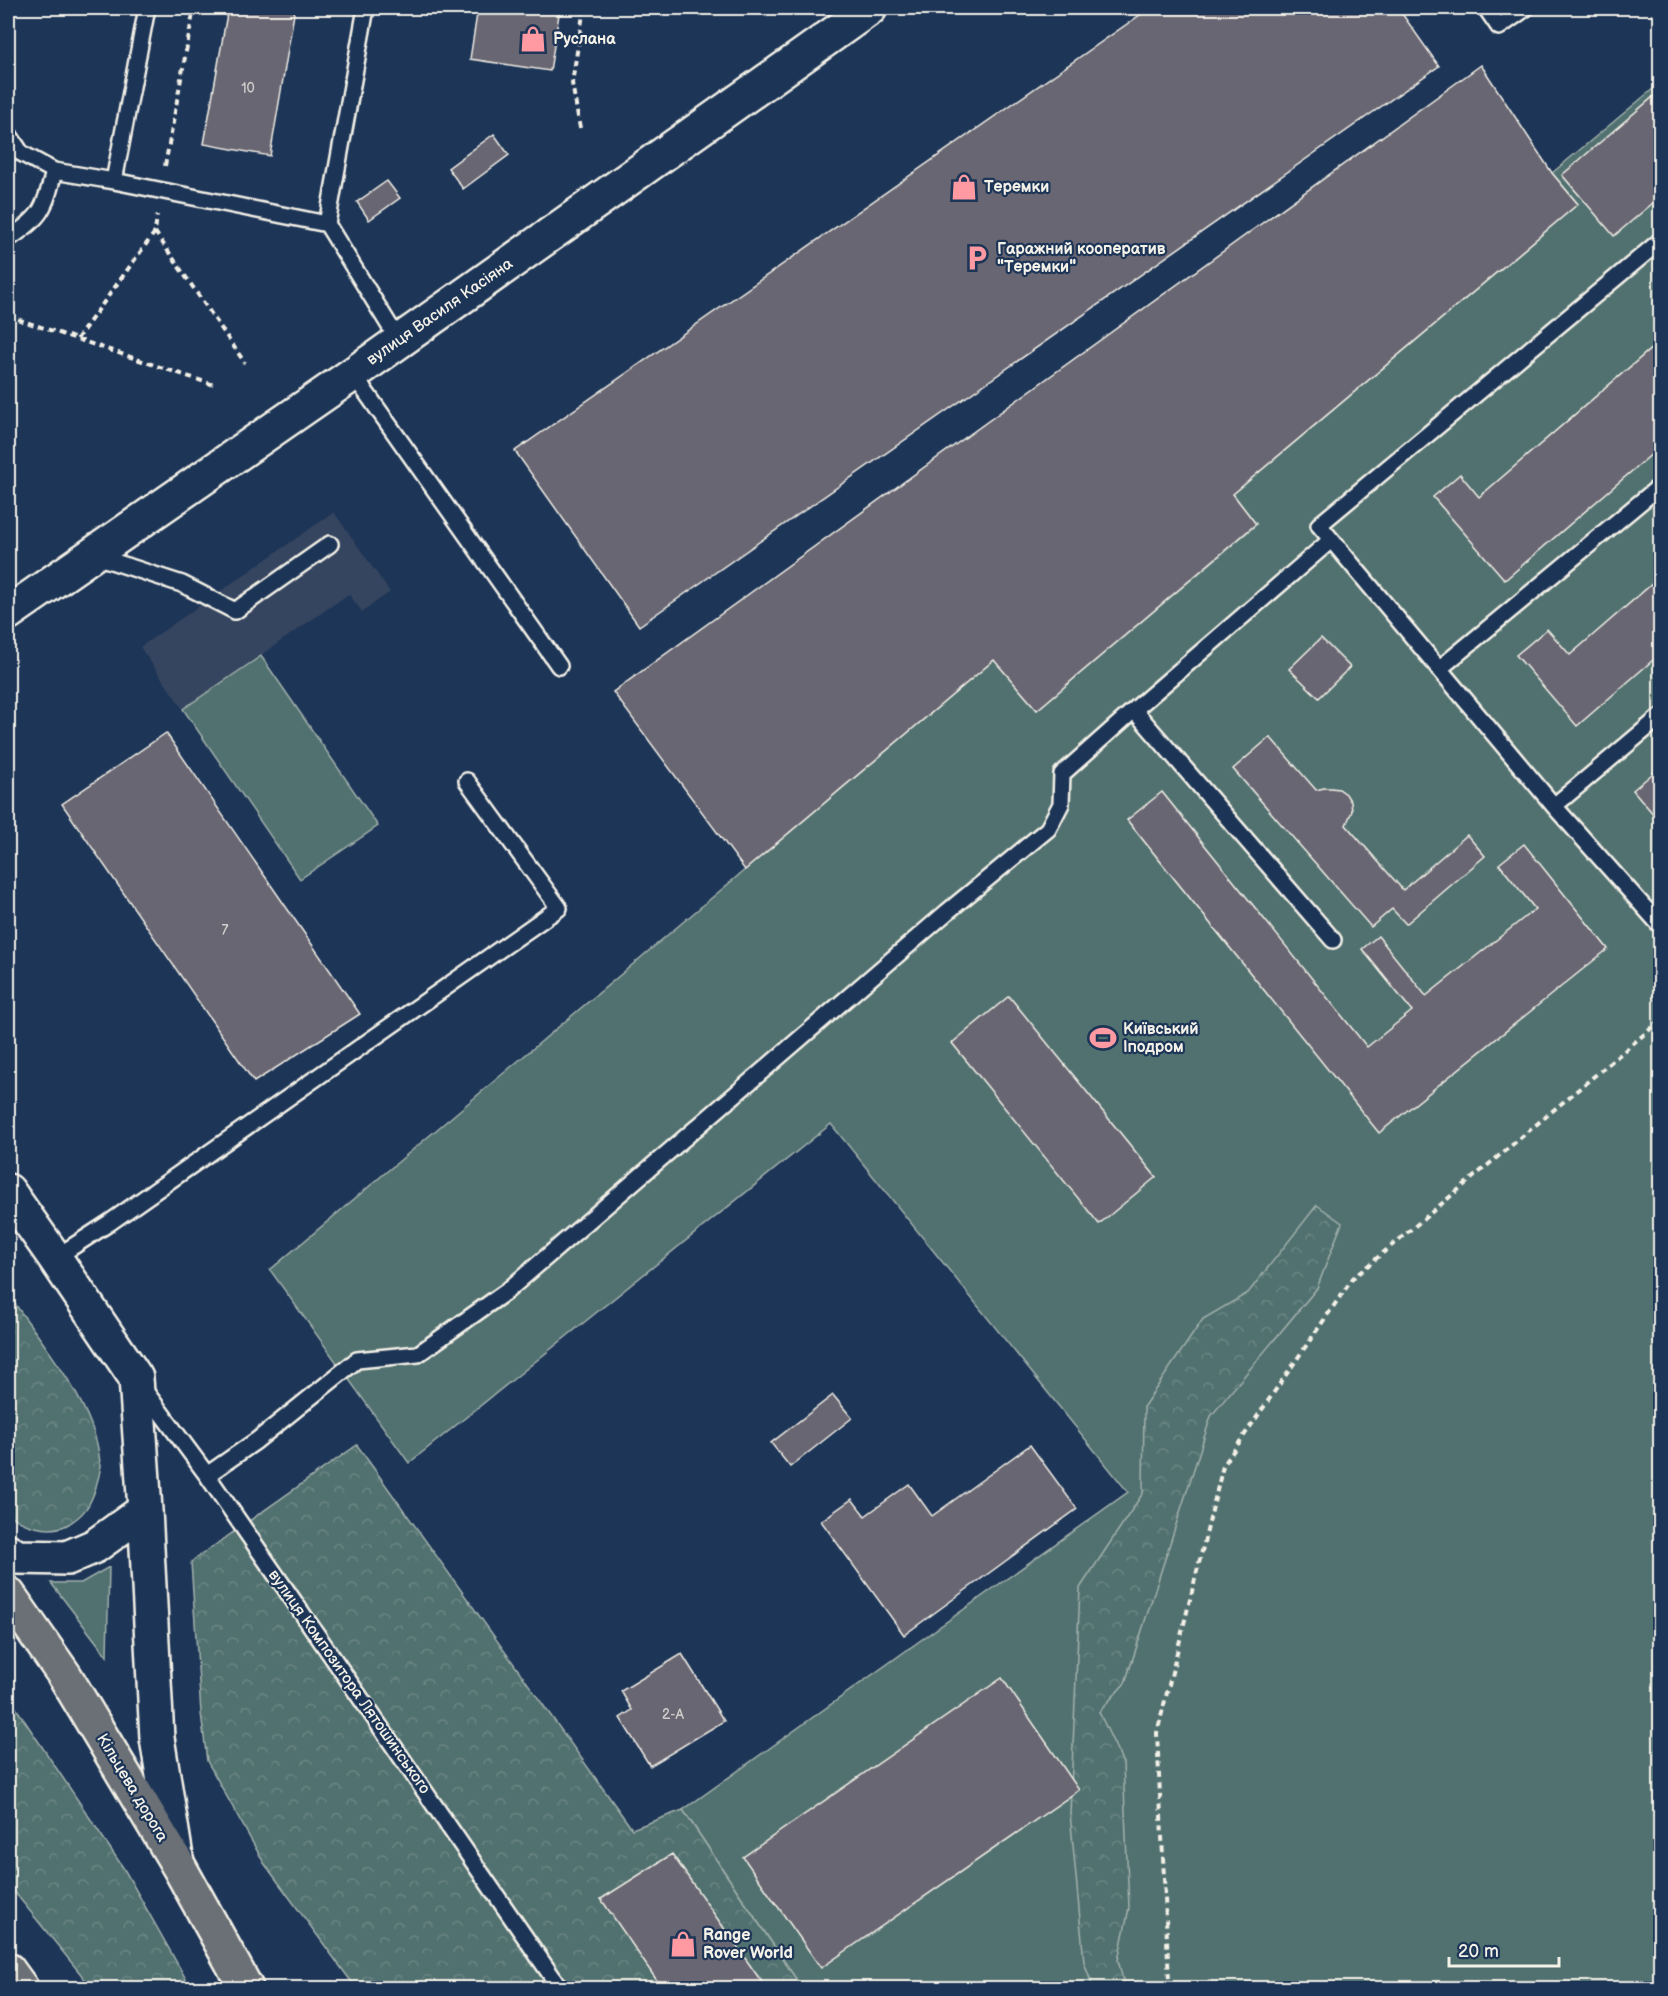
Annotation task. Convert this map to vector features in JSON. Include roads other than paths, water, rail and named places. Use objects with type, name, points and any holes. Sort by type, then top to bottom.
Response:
[{"type":"highway","name":"Кільцева дорога","points":[[8,1594],[65,1676],[177,1863],[246,1989]]},
{"type":"highway","points":[[8,1970],[21,1989]]},
{"type":"street","name":"вулиця Василя Касіяна","points":[[8,613],[353,374],[870,8]]},
{"type":"street","name":"вулиця Композитора Лятошинського","points":[[8,1191],[136,1378]]},
{"type":"street","points":[[136,1378],[157,1738],[177,1863]]},
{"type":"street","points":[[8,1551],[17,1557],[67,1558],[95,1546],[145,1510]]},
{"type":"lane","points":[[114,181],[147,8]]},
{"type":"lane","points":[[366,8],[327,224],[399,341]]},
{"type":"lane","points":[[1486,8],[1499,27],[1526,8]]},
{"type":"lane","points":[[8,133],[21,153],[54,171],[327,224]]},
{"type":"lane","points":[[8,239],[29,226],[46,203],[54,171]]},
{"type":"lane","points":[[1660,241],[1319,525],[1554,806],[1660,925]]},
{"type":"lane","points":[[353,374],[559,666]]},
{"type":"lane","points":[[1440,669],[1660,486]]},
{"type":"lane","points":[[207,1475],[256,1441],[357,1360],[418,1354],[507,1291],[947,912],[1048,829],[1061,804],[1062,774],[1331,540]]},
{"type":"lane","points":[[93,555],[183,584],[235,611],[330,544]]},
{"type":"lane","points":[[1134,710],[1333,940]]},
{"type":"lane","points":[[1554,806],[1660,717]]},
{"type":"lane","points":[[55,1258],[109,1223],[559,908],[467,781]]},
{"type":"lane","name":"вулиця Композитора Лятошинського","points":[[136,1378],[207,1475],[560,1989]]},
{"type":"place","name":"Руслана","points":[[533,39]]},
{"type":"place","name":"Теремки","points":[[964,187]]},
{"type":"place","name":"Гаражний кооператив \"Теремки\"","points":[[977,258]]},
{"type":"place","name":"Київський Іподром","points":[[1103,1038]]},
{"type":"place","name":"Range Rover World","points":[[683,1944]]}]
